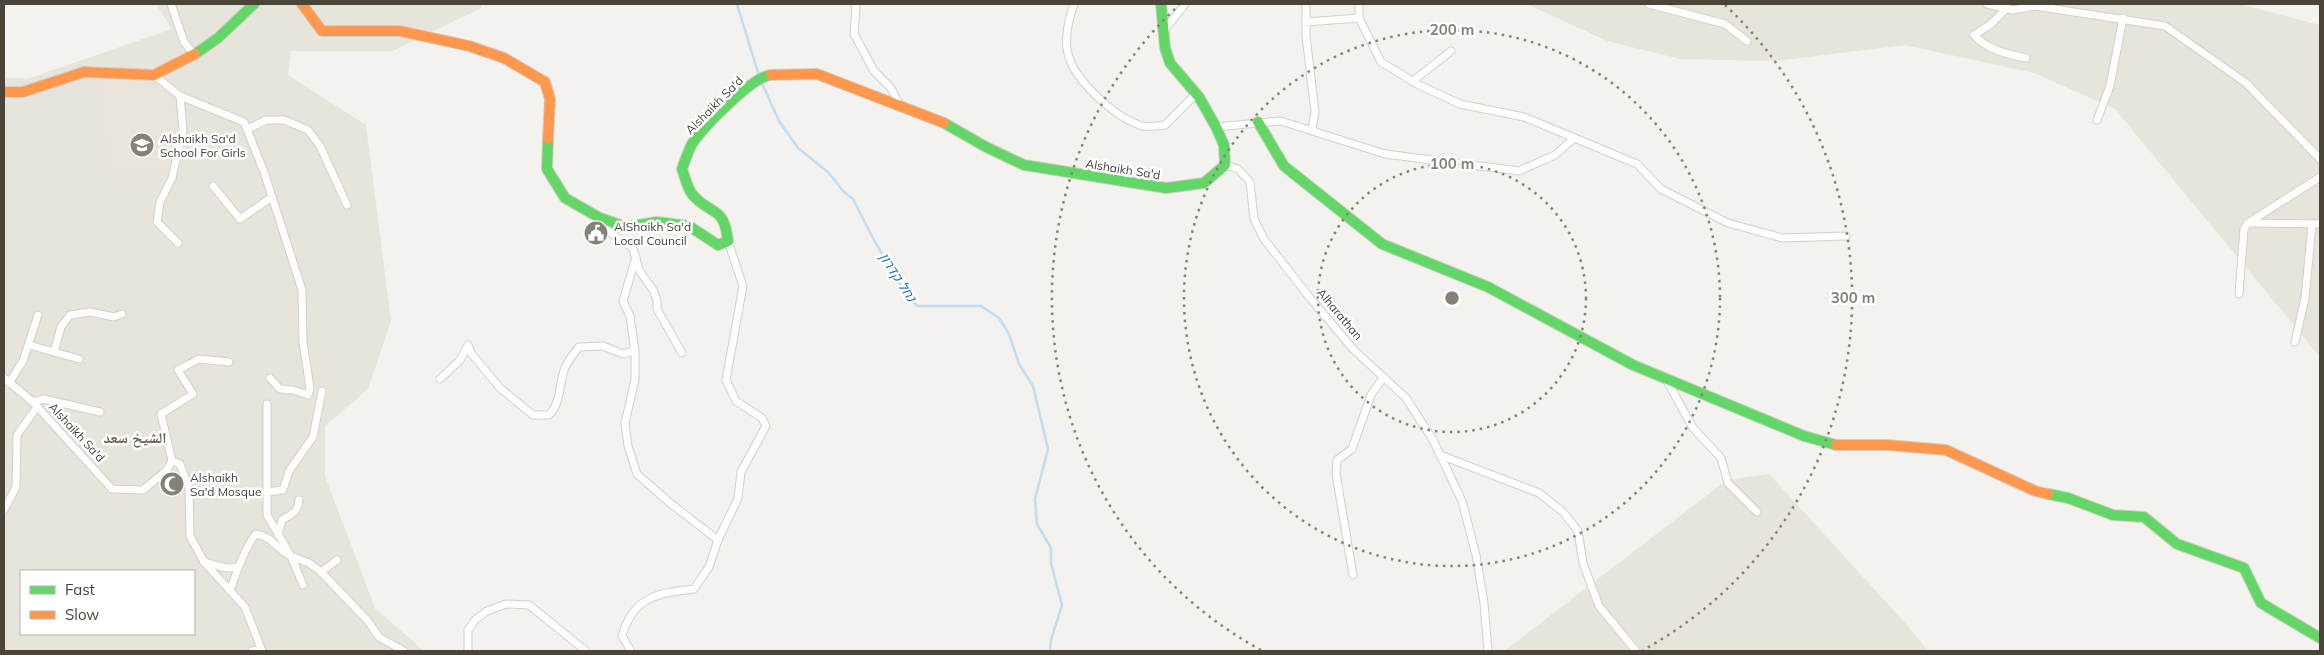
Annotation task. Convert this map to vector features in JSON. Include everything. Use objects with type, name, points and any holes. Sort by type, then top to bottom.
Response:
[{"type":"street","points":[[171,4],[184,42],[194,54]]},
{"type":"street","points":[[4,92],[23,92],[84,72],[154,75],[194,54],[218,38],[254,4]]},
{"type":"street","points":[[302,4],[322,31],[400,31],[469,46],[504,58],[544,82],[550,99],[546,169],[565,198],[600,218],[626,227],[657,222],[689,226],[718,244],[728,241],[744,286],[726,380],[736,401],[762,418],[766,426],[741,472],[738,498],[718,540],[709,567],[694,589],[675,591],[641,602],[627,619],[622,636],[631,651]]},
{"type":"street","points":[[855,4],[854,34],[874,70],[891,88],[901,108]]},
{"type":"street","points":[[1074,4],[1066,34],[1070,60],[1085,85],[1117,113],[1142,125],[1165,125],[1196,94]]},
{"type":"street","points":[[1161,4],[1165,48],[1170,63],[1196,94],[1216,127],[1224,145],[1225,165]]},
{"type":"street","points":[[1164,31],[1185,4]]},
{"type":"street","points":[[1306,4],[1306,36],[1315,112],[1312,130]]},
{"type":"street","points":[[1359,4],[1359,18],[1381,62],[1413,81],[1460,104],[1524,117],[1637,164],[1662,189],[1728,223],[1782,238],[1846,236]]},
{"type":"street","points":[[1649,4],[1725,24],[1747,41]]},
{"type":"street","points":[[1987,4],[2014,10],[2034,5],[2165,26],[2246,83],[2317,149],[2320,159]]},
{"type":"street","points":[[2007,8],[1991,24],[1974,35],[1982,43],[1999,52],[2026,58]]},
{"type":"street","points":[[1306,22],[1359,18]]},
{"type":"street","points":[[2097,120],[2110,86],[2123,18]]},
{"type":"street","points":[[1413,81],[1451,51]]},
{"type":"street","name":"Alshaikh Sa'd","points":[[728,241],[727,230],[720,213],[693,197],[682,169],[692,144],[749,85],[767,76],[817,74],[901,108],[950,125],[986,147],[1024,165],[1166,188],[1204,183],[1225,165]]},
{"type":"street","points":[[154,75],[180,96],[244,122],[248,130],[302,290],[303,342],[310,388],[308,395],[293,390],[280,389],[270,378]]},
{"type":"street","points":[[178,243],[157,222],[160,202],[172,178],[182,130],[180,96]]},
{"type":"street","points":[[248,130],[266,120],[284,120],[308,130],[320,146],[330,172],[347,205]]},
{"type":"street","points":[[1216,127],[1281,120],[1385,154],[1519,171],[1555,155],[1573,139]]},
{"type":"street","points":[[1258,122],[1284,166],[1382,244],[1488,287],[1633,365],[1804,436],[1841,446],[1887,445],[1946,450],[2035,491],[2068,498],[2113,515],[2144,516],[2177,544],[2244,568],[2261,603],[2320,638]]},
{"type":"street","name":"Alharathan","points":[[1225,165],[1238,169],[1250,182],[1254,219],[1264,239],[1354,350],[1382,378],[1406,398],[1433,440],[1462,501],[1476,555],[1484,602],[1488,651]]},
{"type":"street","points":[[2239,294],[2244,229],[2248,223],[2320,177]]},
{"type":"street","points":[[213,186],[240,219],[272,197]]},
{"type":"street","points":[[600,218],[608,232],[633,248],[639,270],[653,290],[658,310],[682,353]]},
{"type":"street","points":[[2248,223],[2316,225],[2305,298],[2295,342]]},
{"type":"street","points":[[636,257],[624,301],[630,316],[635,351],[635,380],[625,423],[628,446],[637,474],[670,504],[718,540]]},
{"type":"street","points":[[54,352],[62,326],[70,315],[90,312],[114,317],[122,314]]},
{"type":"street","points":[[6,381],[23,361],[38,314]]},
{"type":"street","points":[[29,345],[80,359]]},
{"type":"street","points":[[440,380],[460,360],[468,345],[471,353],[500,388],[533,415],[549,415],[556,408],[563,374],[568,361],[579,348],[602,346],[623,354],[635,351]]},
{"type":"street","points":[[229,362],[199,359],[178,370],[193,394],[161,414],[172,461],[180,464],[189,488],[190,536],[204,562],[245,607],[262,650],[252,651]]},
{"type":"street","points":[[1353,575],[1336,474],[1337,460],[1352,449],[1371,396],[1382,378]]},
{"type":"street","points":[[1666,379],[1693,428],[1721,458],[1728,484],[1757,512]]},
{"type":"street","name":"Alshaikh Sa'd","points":[[6,381],[48,417],[112,489],[143,490],[166,471],[172,461]]},
{"type":"street","points":[[267,492],[283,490],[289,471],[313,437],[322,391]]},
{"type":"street","points":[[4,510],[16,487],[17,434],[35,404],[44,399],[100,412]]},
{"type":"street","points":[[266,404],[267,515],[291,556],[303,585]]},
{"type":"street","points":[[1440,455],[1539,493],[1563,512],[1578,531],[1583,563],[1599,606],[1636,651]]},
{"type":"street","points":[[278,535],[282,520],[294,514],[298,508],[299,500]]},
{"type":"street","points":[[230,591],[237,567],[251,539],[256,534],[270,538],[284,554],[309,563],[321,572],[367,620],[379,637],[404,651]]},
{"type":"street","points":[[321,572],[337,560]]},
{"type":"street","points":[[204,562],[231,569],[237,567]]},
{"type":"street","points":[[468,651],[468,630],[474,620],[487,611],[506,604],[529,605],[586,651]]},
{"type":"shaded area","points":[[156,4],[482,4],[481,8],[393,51],[291,51],[288,75],[366,125],[391,321],[368,389],[325,426],[325,476],[375,608],[424,651],[4,651],[4,77],[27,79],[172,29]]},
{"type":"shaded area","points":[[1527,4],[2239,4],[2320,25],[2320,357],[2115,109],[2034,73],[1905,45],[1775,61],[1680,59],[1607,41]]},
{"type":"shaded area","name":"Alshaikh Sa'd School For Girls","points":[[104,81],[151,87],[171,97],[171,112],[176,113],[181,120],[170,171],[110,169]]},
{"type":"shaded area","points":[[1769,474],[1907,625],[1928,651],[1504,651],[1727,480]]},
{"type":"waterway","name":"נחל קדרון","points":[[737,4],[759,76]]},
{"type":"waterway","name":"נחל קדרון","points":[[761,81],[779,121],[798,148],[829,173],[843,191],[853,199],[875,242],[904,291],[917,306],[981,306],[999,318],[1009,334],[1019,364],[1033,386],[1048,449],[1035,499],[1037,524],[1051,548],[1051,563],[1062,605],[1051,640],[1050,651]]},
{"type":"traffic: fast","points":[[195,54],[218,38],[254,4]]},
{"type":"traffic: fast","points":[[944,123],[986,147],[1024,165],[1166,188],[1204,183],[1225,165],[1224,145],[1199,97],[1170,63],[1165,48],[1161,4]]},
{"type":"traffic: fast","points":[[548,139],[547,169],[565,198],[600,218],[626,227],[657,222],[689,226],[718,245],[728,241],[723,221],[720,216],[692,194],[682,169],[692,144],[706,126],[741,93],[753,84],[771,75]]},
{"type":"traffic: fast","points":[[1258,122],[1284,166],[1382,244],[1488,287],[1633,365],[1804,436],[1836,445]]},
{"type":"traffic: fast","points":[[2048,494],[2068,498],[2113,515],[2144,517],[2177,544],[2244,568],[2261,603],[2320,638]]},
{"type":"traffic: slow","points":[[302,4],[322,31],[400,31],[469,46],[504,58],[545,82],[550,99],[548,139]]},
{"type":"traffic: slow","points":[[4,92],[23,92],[84,72],[154,75],[195,54]]},
{"type":"traffic: slow","points":[[771,75],[817,74],[944,123]]},
{"type":"traffic: slow","points":[[1836,445],[1887,445],[1946,450],[2035,491],[2048,494]]},
{"type":"place","name":"Alshaikh Sa'd School For Girls","points":[[142,145]]},
{"type":"place","name":"AlShaikh Sa'd Local Council","points":[[596,233]]},
{"type":"place","name":"Alshaikh Sa'd Mosque","points":[[172,484]]},
{"type":"district","name":"الشيخ سعد","points":[[135,437]]}]
